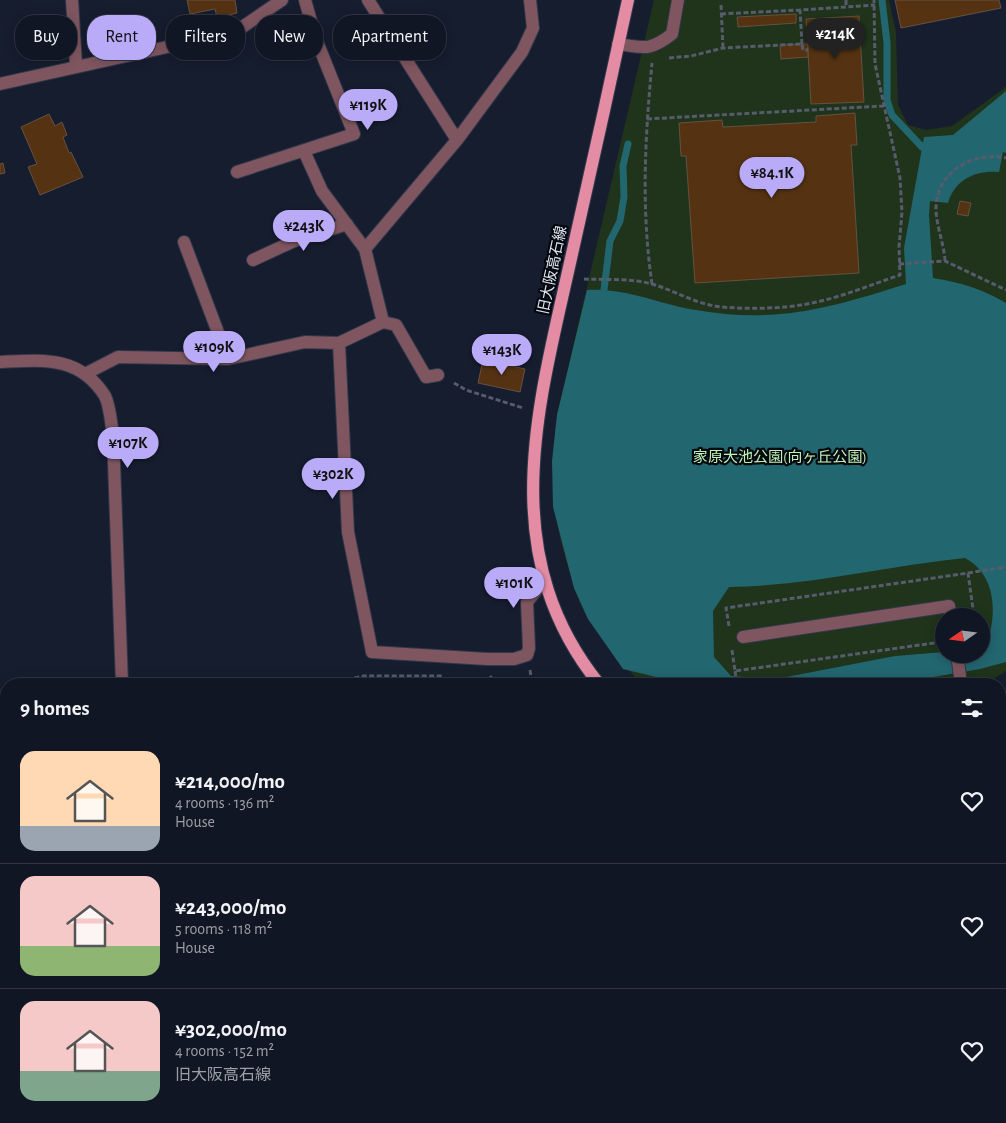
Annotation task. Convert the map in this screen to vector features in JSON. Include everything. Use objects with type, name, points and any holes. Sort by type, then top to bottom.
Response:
[{"type":"main road","name":"旧大阪高石線","points":[[595,678],[562,630],[544,580],[536,540],[532,496],[538,413],[628,0]]},
{"type":"street","points":[[72,0],[76,65]]},
{"type":"street","points":[[0,84],[76,65],[235,32],[282,0]]},
{"type":"street","points":[[237,172],[354,134],[316,39],[305,0]]},
{"type":"street","points":[[368,0],[457,140]]},
{"type":"street","points":[[365,249],[457,140],[522,52],[532,28],[530,0]]},
{"type":"street","points":[[618,44],[644,47],[657,46],[672,34],[678,0]]},
{"type":"street","points":[[304,151],[322,191],[365,249],[383,322]]},
{"type":"street","points":[[253,260],[294,241],[347,224]]},
{"type":"street","points":[[184,242],[228,359]]},
{"type":"street","points":[[85,374],[118,358],[228,359],[305,342],[339,343],[383,322],[396,324],[426,377],[438,375]]},
{"type":"street","points":[[339,343],[348,532],[372,652],[487,659],[514,659],[527,655],[529,648],[528,602],[544,580]]},
{"type":"street","points":[[0,362],[50,360],[85,374],[106,398],[113,434],[122,678]]},
{"type":"street","points":[[936,608],[949,606],[949,608]]},
{"type":"street","points":[[743,637],[935,608]]},
{"type":"street","points":[[958,663],[960,678]]},
{"type":"path","points":[[846,0],[846,7]]},
{"type":"path","points":[[584,279],[616,279],[652,284],[691,301],[720,306],[750,308],[801,305],[900,276],[902,212],[900,178],[892,134],[883,106],[875,64],[874,0]]},
{"type":"path","points":[[721,5],[723,48]]},
{"type":"path","points":[[722,14],[875,6]]},
{"type":"path","points":[[800,10],[803,50],[808,50]]},
{"type":"path","points":[[662,59],[691,56],[723,48],[802,44]]},
{"type":"path","points":[[643,61],[652,60],[644,144],[646,242],[652,284]]},
{"type":"path","points":[[647,119],[883,106]]},
{"type":"path","points":[[945,261],[944,246],[937,218],[937,200],[942,187],[956,167],[976,158],[994,156],[1006,158]]},
{"type":"path","points":[[899,264],[945,261],[1006,290]]},
{"type":"path","points":[[438,375],[466,390],[538,413]]},
{"type":"path","points":[[968,573],[1006,567]]},
{"type":"path","points":[[735,671],[736,678]]},
{"type":"path","points":[[354,678],[364,676],[451,676]]},
{"type":"path","points":[[480,676],[490,676],[492,678]]},
{"type":"green space","name":"家原大池公園(向ヶ丘公園)","points":[[654,0],[889,0],[896,32],[898,105],[908,125],[926,130],[952,126],[1006,87],[1006,671],[995,678],[637,678],[594,628],[582,608],[573,585],[559,532],[553,476],[557,415]]},
{"type":"shaded area","points":[[1006,91],[1006,153],[1003,152],[999,172],[982,173],[967,178],[956,188],[948,203],[930,201],[929,215],[933,278],[971,287],[1006,303],[1006,662],[980,669],[927,678],[781,678],[895,656],[935,653],[935,663],[990,663],[990,632],[993,614],[991,592],[982,573],[965,558],[789,583],[729,587],[713,611],[714,657],[731,676],[761,678],[660,678],[623,669],[588,619],[574,588],[553,507],[552,461],[557,415],[587,290],[628,293],[682,307],[725,314],[752,315],[802,311],[853,300],[906,284],[904,248],[924,137],[953,135]]},
{"type":"building","points":[[187,0],[235,0],[237,13],[216,15],[215,9],[190,14]]},
{"type":"building","points":[[895,0],[999,0],[1001,8],[901,28]]},
{"type":"building","points":[[796,14],[796,23],[738,27],[737,17]]},
{"type":"building","points":[[859,16],[864,102],[811,104],[806,19]]},
{"type":"building","points":[[808,44],[808,57],[781,59],[780,45]]},
{"type":"building","points":[[855,113],[857,145],[851,145],[859,273],[695,283],[686,156],[681,156],[679,123],[722,120],[723,127],[816,122],[816,116]]},
{"type":"building","points":[[49,114],[55,126],[62,122],[67,135],[63,137],[69,153],[71,152],[83,177],[40,195],[28,167],[37,164],[21,127]]},
{"type":"building","points":[[3,163],[5,173],[0,174],[0,164]]},
{"type":"building","points":[[960,201],[971,203],[968,216],[957,214]]},
{"type":"building","points":[[483,360],[525,369],[520,392],[478,383]]},
{"type":"waterway","points":[[882,0],[887,43],[887,100],[892,115],[922,147]]},
{"type":"waterway","points":[[604,290],[610,241],[620,221],[624,197],[623,166],[628,144]]}]
